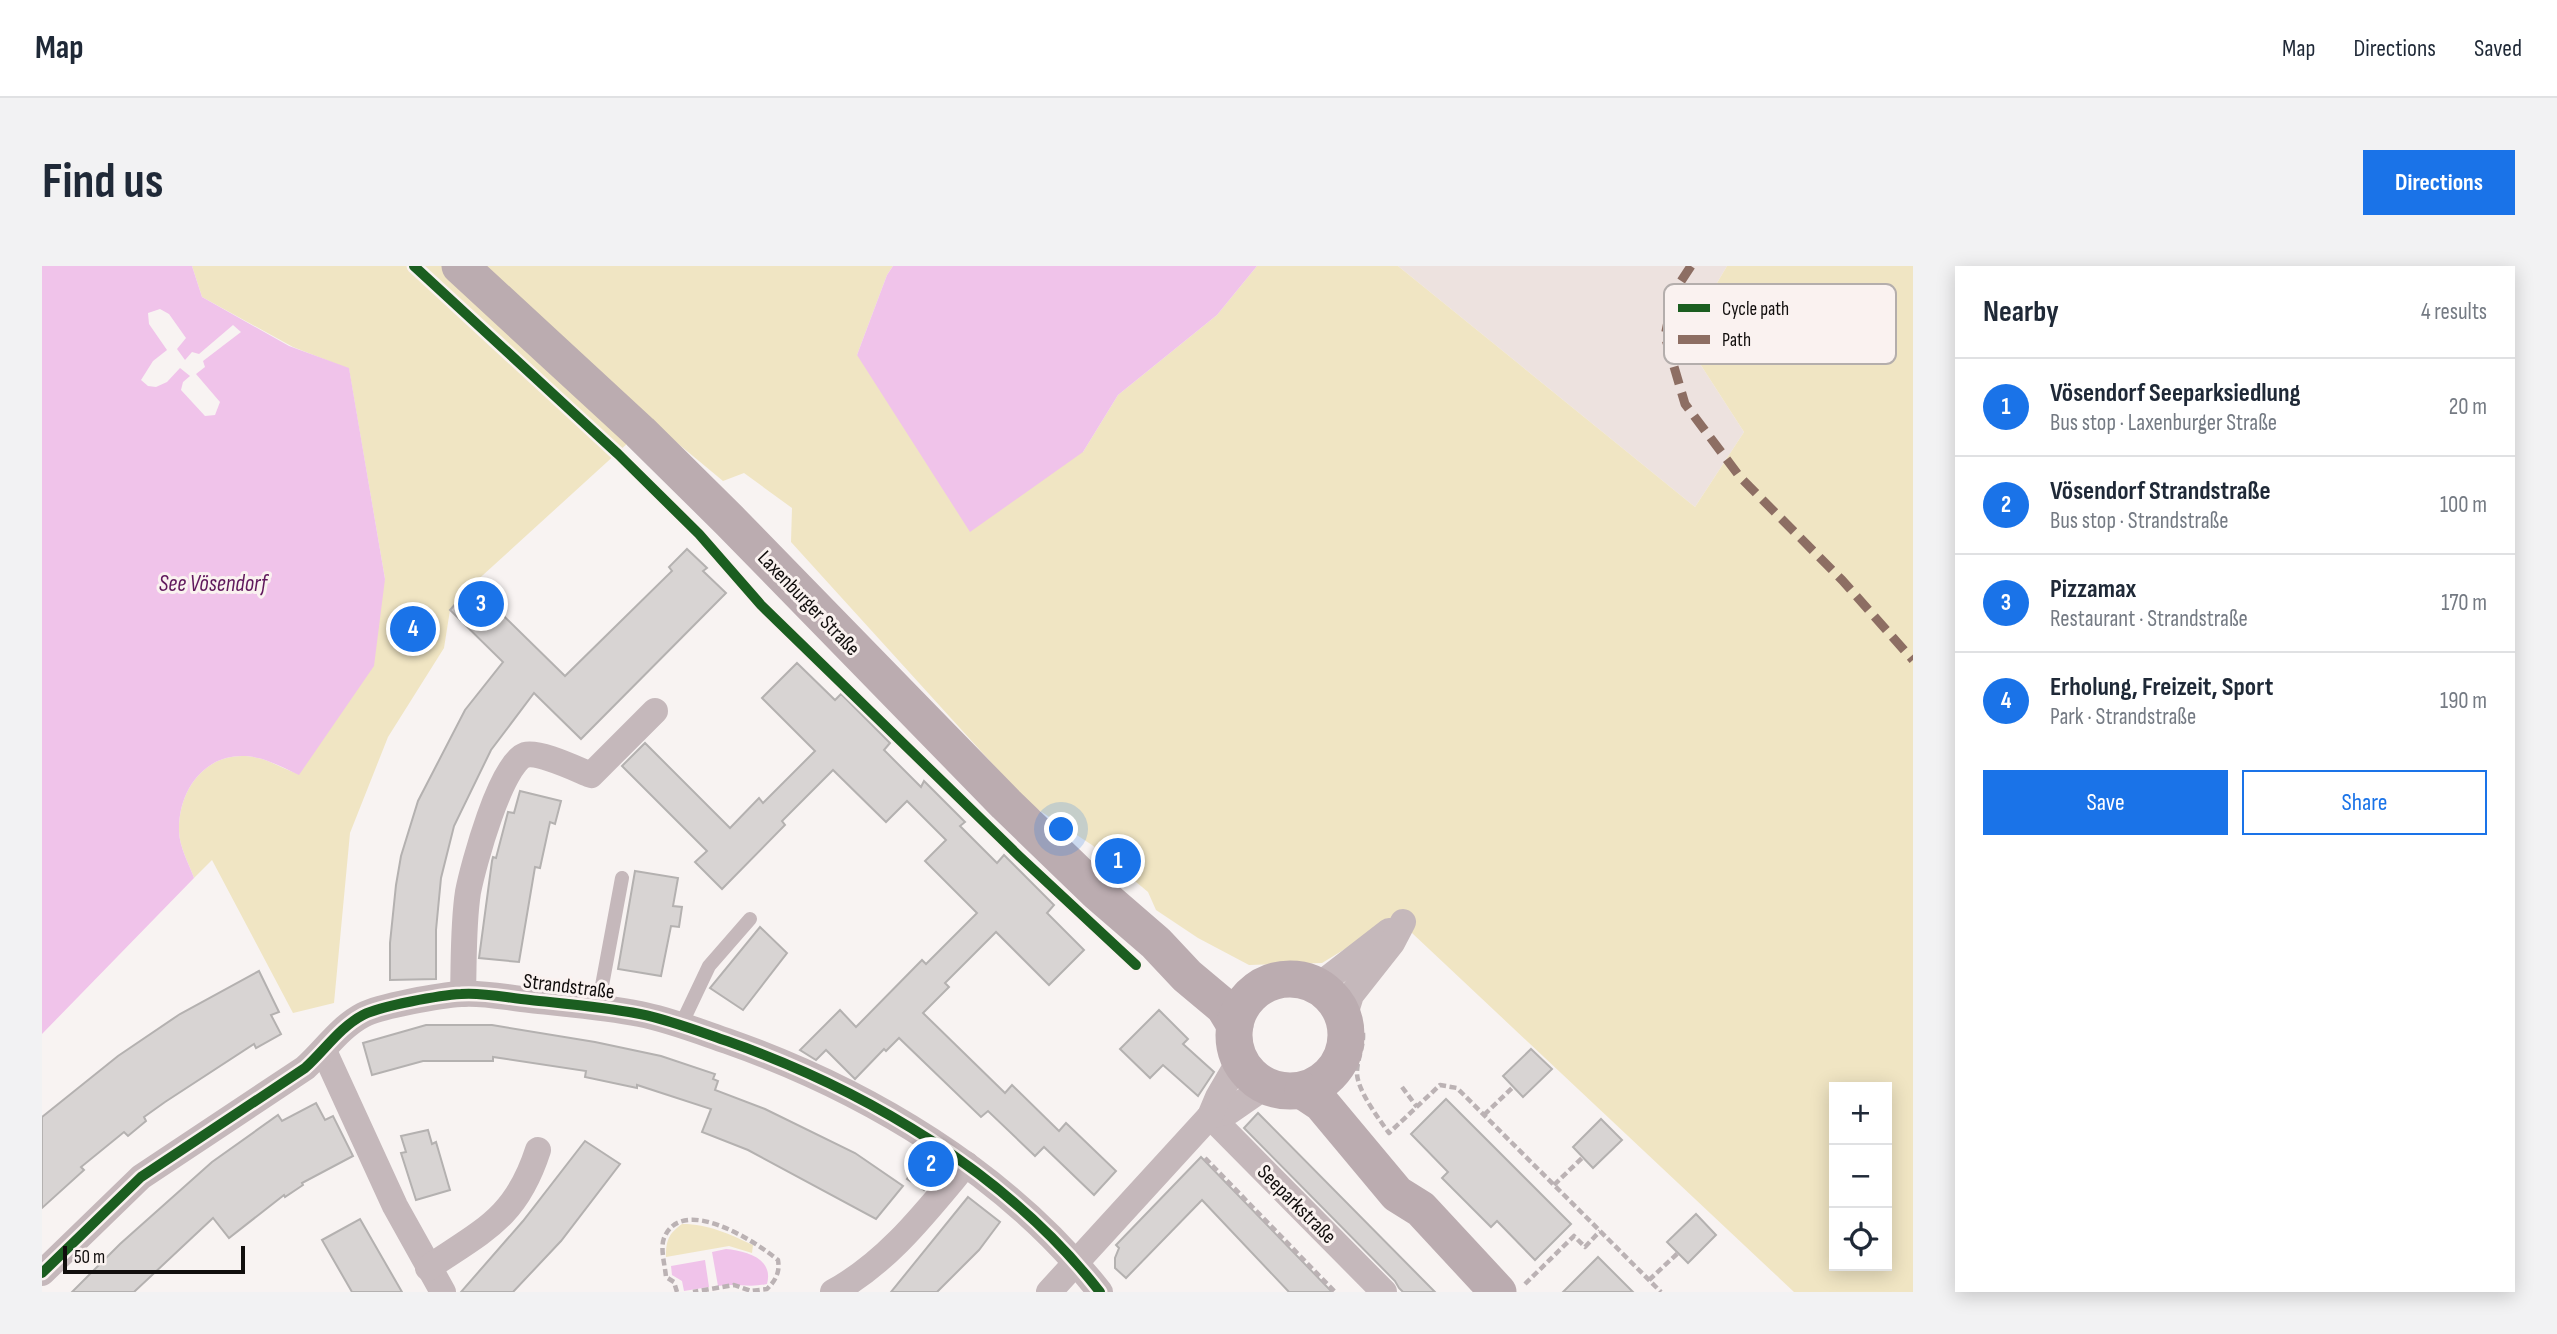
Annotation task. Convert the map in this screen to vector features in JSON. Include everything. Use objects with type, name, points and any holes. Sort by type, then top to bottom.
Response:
[{"type":"main road","name":"Laxenburger Straße","points":[[460,266],[640,432],[1006,804],[1097,892],[1156,943],[1187,976],[1224,1007],[1235,1025]]},
{"type":"main road","name":"Laxenburger Straße","points":[[1156,943],[1240,983],[1264,985]]},
{"type":"main road","points":[[1281,979],[1300,980],[1318,986],[1335,1001],[1353,1024],[1346,1030],[1345,1049],[1340,1060],[1329,1077],[1303,1091],[1280,1091],[1266,1086],[1251,1076],[1239,1061],[1234,1048],[1235,1025],[1241,1007],[1248,997],[1264,985],[1281,979]]},
{"type":"main road","points":[[1340,1060],[1341,1083],[1368,1129],[1409,1186],[1421,1209]]},
{"type":"main road","points":[[1303,1091],[1321,1103],[1397,1194],[1421,1209],[1498,1292]]},
{"type":"street","points":[[463,994],[468,892],[487,821],[512,765],[520,757],[536,755],[591,775],[655,710]]},
{"type":"street","points":[[1318,986],[1402,922],[1392,943],[1351,995],[1353,1024]]},
{"type":"street","name":"Strandstraße","points":[[42,1273],[141,1177],[272,1091],[324,1051],[348,1025],[376,1010],[463,994],[598,1007],[681,1025],[784,1061],[913,1129],[966,1164],[1046,1232],[1077,1263],[1100,1292]]},
{"type":"street","points":[[324,1051],[395,1206],[443,1292]]},
{"type":"street","points":[[1049,1292],[1210,1116],[1239,1061]]},
{"type":"street","points":[[1210,1116],[1230,1111],[1266,1086]]},
{"type":"street","name":"Seeparkstraße","points":[[1210,1116],[1384,1292]]},
{"type":"street","points":[[428,1268],[491,1226],[510,1207],[530,1175],[538,1150]]},
{"type":"street","points":[[833,1292],[890,1251],[966,1164]]},
{"type":"lane","points":[[598,1007],[622,878]]},
{"type":"lane","points":[[681,1025],[709,966],[750,919]]},
{"type":"path","points":[[1353,1024],[1364,1042],[1356,1076],[1389,1133],[1440,1085],[1457,1088],[1661,1292]]},
{"type":"path","points":[[1402,1087],[1417,1107]]},
{"type":"path","points":[[1484,1115],[1513,1087]]},
{"type":"path","points":[[1199,1152],[1335,1292]]},
{"type":"path","points":[[1553,1185],[1583,1157]]},
{"type":"path","points":[[677,1292],[674,1282],[666,1277],[664,1240],[673,1225],[690,1218],[705,1220],[760,1245],[778,1260],[779,1270],[774,1282],[767,1289],[751,1291],[733,1286],[715,1291],[693,1292]]},
{"type":"path","points":[[1517,1292],[1574,1236],[1585,1247],[1600,1231]]},
{"type":"path","points":[[1649,1280],[1678,1252]]},
{"type":"shaded area","points":[[192,266],[450,266],[640,432],[472,585],[450,610],[444,648],[388,737],[350,833],[334,1003],[293,1013],[212,860],[194,878],[181,843],[180,814],[191,785],[212,764],[225,758],[258,758],[299,774],[385,579],[349,369],[293,347],[202,297]]},
{"type":"shaded area","points":[[486,266],[893,266],[887,275],[857,355],[1083,452],[1118,395],[1217,315],[1257,266],[1398,266],[1695,507],[1744,432],[1700,364],[1896,364],[1896,284],[1716,284],[1727,266],[1913,266],[1913,1292],[1794,1292],[1396,918],[1322,963],[1249,965],[1198,938],[1156,910],[1148,892],[1092,845],[1028,803],[791,542],[792,508],[744,473],[723,481],[623,398]]},
{"type":"shaded area","points":[[1398,266],[1727,266],[1716,284],[1664,284],[1664,364],[1700,364],[1744,432],[1695,507]]},
{"type":"shaded area","points":[[682,1224],[710,1228],[727,1234],[753,1245],[752,1253],[729,1246],[666,1257],[669,1238]]},
{"type":"water","name":"See Vösendorf","points":[[42,266],[192,266],[202,297],[289,346],[349,368],[385,579],[374,666],[299,775],[263,759],[241,756],[225,758],[200,774],[184,799],[179,831],[182,849],[194,878],[42,1034]]},
{"type":"water","points":[[893,266],[1257,266],[1217,315],[1118,395],[1083,452],[970,532],[857,355],[887,275]]},
{"type":"water","points":[[726,1249],[750,1254],[762,1262],[768,1275],[767,1284],[718,1286],[712,1252]]},
{"type":"water","points":[[705,1260],[709,1287],[684,1291],[682,1281],[672,1275],[671,1266]]},
{"type":"pier","points":[[160,309],[169,314],[186,338],[177,349],[185,360],[192,352],[199,354],[233,325],[241,332],[203,361],[205,367],[196,374],[220,402],[215,415],[205,416],[181,390],[183,382],[190,376],[180,368],[167,382],[156,387],[148,386],[141,380],[153,361],[167,350],[149,324],[148,313]]},
{"type":"building","points":[[687,549],[707,568],[703,571],[726,593],[581,739],[534,693],[491,750],[454,826],[441,878],[436,930],[436,979],[390,980],[390,943],[396,885],[401,856],[418,801],[465,710],[503,662],[450,610],[472,585],[565,676],[672,571],[669,567]]},
{"type":"building","points":[[797,663],[835,700],[841,694],[890,743],[884,750],[921,787],[924,781],[965,822],[960,826],[997,863],[1004,855],[1054,905],[1047,913],[1084,950],[1049,985],[996,932],[945,983],[949,987],[923,1013],[1005,1093],[1012,1085],[1059,1131],[1066,1123],[1116,1171],[1094,1195],[1044,1147],[1035,1156],[988,1111],[981,1117],[899,1038],[886,1051],[884,1049],[855,1079],[826,1050],[816,1060],[800,1050],[840,1010],[856,1027],[922,960],[926,964],[977,913],[925,861],[946,840],[907,801],[886,822],[833,770],[782,821],[785,825],[722,889],[695,862],[707,851],[622,766],[645,743],[730,828],[759,798],[763,803],[815,751],[762,698]]},
{"type":"building","points":[[520,791],[561,801],[555,824],[550,822],[540,868],[535,867],[519,962],[479,958],[492,861],[493,857],[496,858],[508,812],[514,813]]},
{"type":"building","points":[[635,871],[678,878],[673,906],[682,907],[679,927],[671,926],[661,976],[618,969]]},
{"type":"building","points":[[760,927],[787,953],[743,1010],[710,988]]},
{"type":"building","points":[[259,971],[279,1012],[271,1015],[281,1034],[256,1048],[254,1044],[144,1117],[146,1121],[128,1136],[124,1132],[81,1167],[84,1170],[42,1208],[42,1117],[118,1056],[180,1014]]},
{"type":"building","points":[[1159,1010],[1188,1039],[1183,1044],[1214,1072],[1198,1096],[1163,1065],[1150,1078],[1120,1049]]},
{"type":"building","points":[[426,1025],[492,1025],[595,1042],[661,1056],[715,1074],[713,1079],[718,1081],[715,1090],[765,1109],[855,1153],[903,1186],[876,1219],[748,1150],[702,1132],[711,1109],[637,1085],[637,1088],[585,1077],[586,1071],[493,1057],[493,1061],[423,1061],[372,1075],[363,1043]]},
{"type":"building","points":[[1531,1049],[1552,1069],[1523,1097],[1503,1076]]},
{"type":"building","points":[[1446,1099],[1571,1224],[1535,1260],[1497,1221],[1491,1227],[1442,1178],[1448,1172],[1411,1134]]},
{"type":"building","points":[[316,1103],[325,1120],[333,1116],[353,1156],[302,1183],[303,1185],[285,1197],[284,1195],[229,1238],[213,1218],[134,1292],[72,1292],[120,1244],[212,1162],[278,1115],[282,1121]]},
{"type":"building","points":[[1258,1113],[1435,1292],[1403,1292],[1399,1288],[1244,1128]]},
{"type":"building","points":[[1601,1119],[1622,1140],[1593,1168],[1573,1147]]},
{"type":"building","points":[[428,1130],[432,1144],[436,1142],[450,1190],[416,1200],[401,1153],[406,1152],[401,1136]]},
{"type":"building","points":[[585,1141],[620,1164],[561,1241],[513,1292],[461,1292],[523,1221]]},
{"type":"building","points":[[1201,1157],[1332,1292],[1289,1292],[1202,1200],[1126,1278],[1115,1268],[1119,1248],[1116,1245]]},
{"type":"building","points":[[918,1162],[936,1174],[924,1190],[907,1179]]},
{"type":"building","points":[[968,1197],[1000,1222],[979,1250],[937,1292],[891,1292]]},
{"type":"building","points":[[1696,1214],[1716,1235],[1688,1263],[1667,1242]]},
{"type":"building","points":[[360,1219],[402,1292],[352,1292],[322,1240]]},
{"type":"building","points":[[1598,1257],[1633,1292],[1563,1292]]},
{"type":"marked path","points":[[1679,284],[1691,266]]},
{"type":"marked path","points":[[1673,364],[1685,404],[1740,477],[1842,580],[1913,660]]},
{"type":"cycle path","points":[[414,266],[618,454],[699,534],[761,605],[1020,857],[1136,965]]},
{"type":"cycle path","points":[[42,1273],[141,1177],[305,1068],[355,1020],[371,1012],[440,996],[487,994],[651,1016],[727,1041],[831,1084],[931,1140],[978,1173],[1022,1209],[1063,1249],[1100,1292]]},
{"type":"place","name":"Pizzamax","points":[[481,604]]},
{"type":"place","name":"Erholung, Freizeit, Sport","points":[[413,629]]},
{"type":"place","name":"Vösendorf Seeparksiedlung","points":[[1118,861]]},
{"type":"place","name":"Vösendorf Strandstraße","points":[[931,1164]]}]
